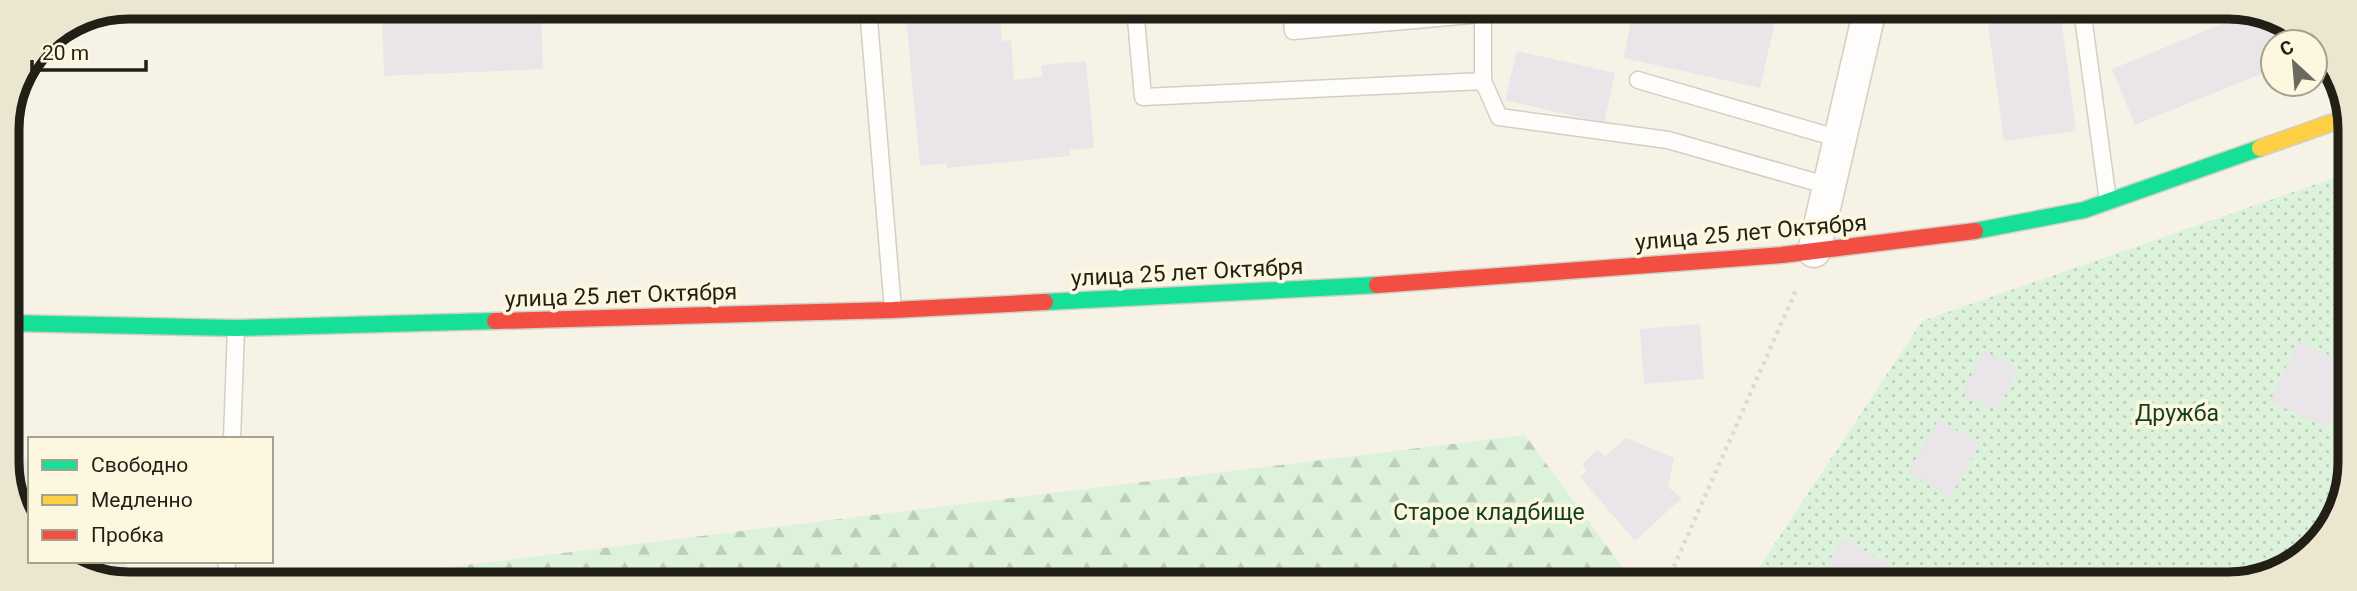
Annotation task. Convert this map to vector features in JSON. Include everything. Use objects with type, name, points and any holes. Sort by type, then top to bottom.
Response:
[{"type":"street","points":[[1814,251],[1868,19]]},
{"type":"street","name":"улица 25 лет Октября","points":[[19,323],[236,328],[893,310],[1434,282],[1814,251],[1959,234],[2084,210],[2337,121]]},
{"type":"lane","points":[[869,19],[893,310]]},
{"type":"lane","points":[[1136,19],[1143,97],[1483,81]]},
{"type":"lane","points":[[1291,19],[1293,31],[1406,19]]},
{"type":"lane","points":[[1482,19],[1483,81],[1499,117],[1668,140],[1829,186]]},
{"type":"lane","points":[[2083,19],[2109,201]]},
{"type":"lane","points":[[1638,80],[1840,139]]},
{"type":"lane","points":[[232,437],[236,328]]},
{"type":"path","points":[[1672,572],[1814,251]]},
{"type":"green space","name":"Дружба","points":[[2338,176],[2338,461],[2336,483],[2329,504],[2310,534],[2283,557],[2249,570],[2234,572],[1756,572],[1922,321]]},
{"type":"green space","name":"Старое кладбище","points":[[1525,435],[1626,572],[408,572]]},
{"type":"building","points":[[382,19],[541,19],[543,69],[384,76]]},
{"type":"building","points":[[906,19],[1000,19],[1002,41],[1011,40],[1014,80],[1042,77],[1041,65],[1086,61],[1094,148],[1070,150],[1070,156],[947,168],[946,163],[920,166]]},
{"type":"building","points":[[1632,19],[1776,19],[1760,88],[1623,58]]},
{"type":"building","points":[[1987,19],[2061,19],[2076,131],[2004,141]]},
{"type":"building","points":[[2233,20],[2249,21],[2270,28],[2259,28],[2259,75],[2135,125],[2112,69]]},
{"type":"building","points":[[1517,51],[1615,73],[1604,123],[1505,100]]},
{"type":"building","points":[[1700,324],[1704,379],[1644,384],[1640,329]]},
{"type":"building","points":[[2298,341],[2338,359],[2338,407],[2328,428],[2270,401]]},
{"type":"building","points":[[1984,351],[2019,369],[1997,410],[1962,393]]},
{"type":"building","points":[[1938,420],[1980,443],[1950,497],[1908,473]]},
{"type":"building","points":[[1626,438],[1674,458],[1668,487],[1682,498],[1635,541],[1580,477],[1587,471],[1582,464],[1598,450],[1605,456]]},
{"type":"building","points":[[22,460],[28,460],[28,504],[21,483]]},
{"type":"building","points":[[1843,538],[1901,572],[1823,572]]},
{"type":"building","points":[[88,563],[127,563],[126,572],[108,570]]},
{"type":"traffic: fast","points":[[1975,231],[2084,210],[2260,148]]},
{"type":"traffic: fast","points":[[1045,302],[1377,285]]},
{"type":"traffic: fast","points":[[19,323],[236,328],[495,321]]},
{"type":"traffic: slow","points":[[2260,148],[2337,121]]},
{"type":"traffic: jam","points":[[1377,285],[1782,255],[1975,231]]},
{"type":"traffic: jam","points":[[495,321],[893,310],[1045,302]]}]
